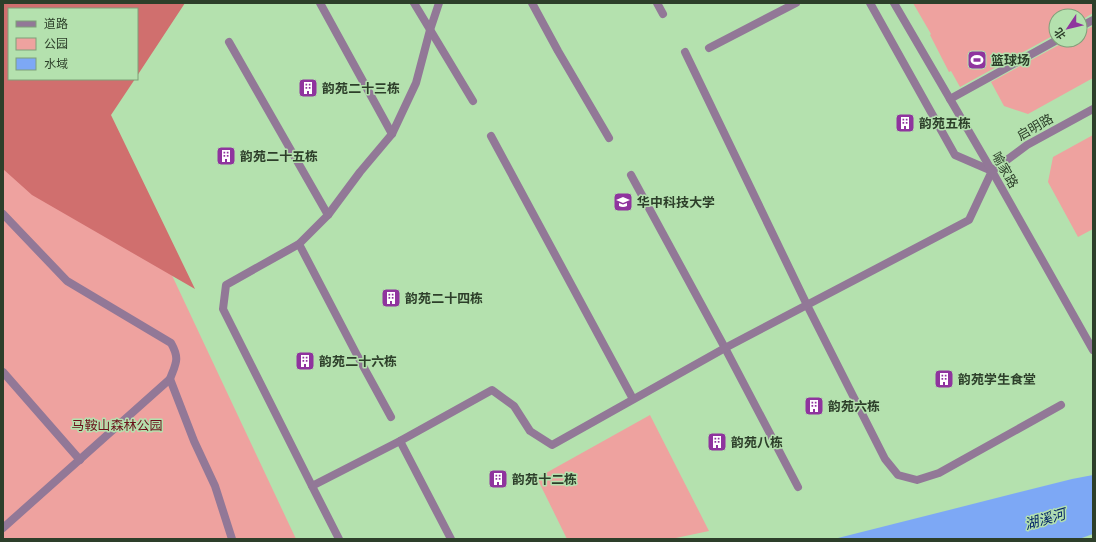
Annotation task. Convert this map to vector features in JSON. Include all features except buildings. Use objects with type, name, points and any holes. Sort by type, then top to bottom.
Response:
[{"type":"street","points":[[320,3],[392,134]]},
{"type":"street","points":[[414,3],[473,102]]},
{"type":"street","points":[[339,539],[223,309],[226,285],[300,244],[328,215],[360,172],[392,134],[416,83],[439,3]]},
{"type":"street","points":[[532,3],[609,138]]},
{"type":"street","points":[[657,3],[664,14]]},
{"type":"street","points":[[709,48],[796,3]]},
{"type":"street","points":[[312,486],[400,441],[492,390],[514,406],[530,430],[552,445],[725,348],[969,220],[992,171],[955,155],[870,3]]},
{"type":"street","name":"喻家路","points":[[894,3],[992,171],[1093,350]]},
{"type":"street","points":[[229,42],[328,215]]},
{"type":"street","points":[[950,99],[1048,45]]},
{"type":"street","points":[[685,52],[807,305],[886,459],[898,475],[917,480],[939,473],[1062,405]]},
{"type":"street","name":"启明路","points":[[992,171],[1027,145],[1093,109]]},
{"type":"street","points":[[491,136],[633,399]]},
{"type":"street","points":[[631,175],[725,348],[798,487]]},
{"type":"street","points":[[3,214],[67,281],[172,343],[178,358],[170,379],[3,528]]},
{"type":"street","points":[[300,244],[357,354],[392,417]]},
{"type":"street","points":[[3,372],[80,460]]},
{"type":"street","points":[[170,379],[194,441],[215,486],[232,539]]},
{"type":"street","points":[[400,441],[451,539]]},
{"type":"green space","name":"马鞍山森林公园","points":[[3,3],[115,8],[8,8],[8,80],[11,80],[98,118],[296,539],[3,539]]},
{"type":"green space","name":"篮球场","points":[[913,3],[1093,3],[1093,13],[1088,16],[1088,8],[1048,8],[1048,38],[960,87],[951,71],[949,72],[930,35],[931,34]]},
{"type":"green space","points":[[1093,26],[1093,78],[1028,114],[1004,106],[991,82],[1053,48],[1088,48],[1088,29]]},
{"type":"green space","points":[[1093,135],[1093,229],[1078,237],[1048,182],[1053,157]]},
{"type":"green space","points":[[650,415],[709,531],[671,539],[567,539],[537,478]]},
{"type":"shaded area","points":[[3,3],[185,3],[138,74],[138,8],[8,8],[8,80],[134,80],[111,115],[195,289],[32,195],[3,169]]},
{"type":"water","name":"湖溪河","points":[[1093,475],[1093,534],[1079,539],[834,539],[1072,479]]},
{"type":"place","name":"篮球场","points":[[977,60]]},
{"type":"place","name":"韵苑二十三栋","points":[[308,88]]},
{"type":"place","name":"韵苑五栋","points":[[905,123]]},
{"type":"place","name":"韵苑二十五栋","points":[[226,156]]},
{"type":"place","name":"华中科技大学","points":[[623,202]]},
{"type":"place","name":"韵苑二十四栋","points":[[391,298]]},
{"type":"place","name":"韵苑二十六栋","points":[[305,361]]},
{"type":"place","name":"韵苑学生食堂","points":[[944,379]]},
{"type":"place","name":"韵苑六栋","points":[[814,406]]},
{"type":"place","name":"韵苑八栋","points":[[717,442]]},
{"type":"place","name":"韵苑十二栋","points":[[498,479]]}]
